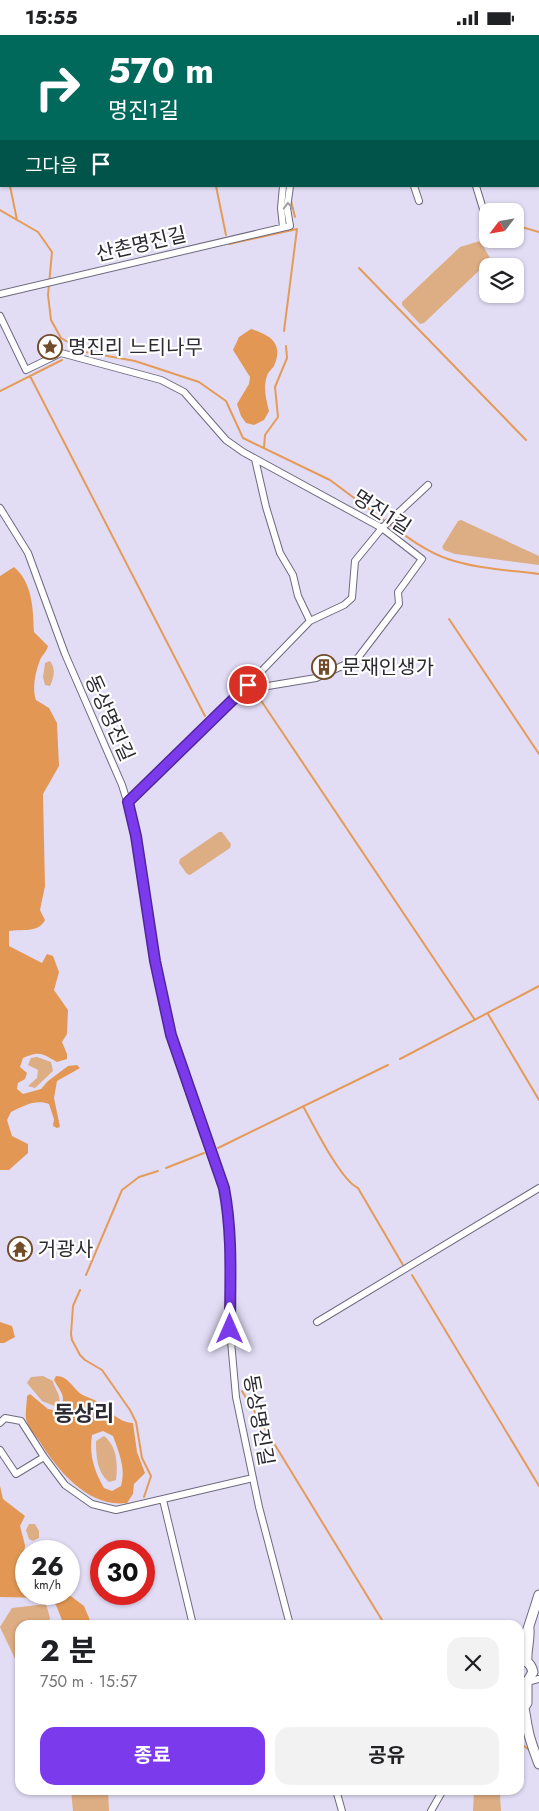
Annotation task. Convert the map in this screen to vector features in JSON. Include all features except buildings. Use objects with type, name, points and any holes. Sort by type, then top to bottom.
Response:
[{"type":"main road","points":[[524,1639],[539,1595]]},
{"type":"main road","points":[[524,1682],[532,1675],[526,1657],[530,1638],[528,1629]]},
{"type":"main road","points":[[524,1688],[527,1703],[524,1707],[528,1730],[539,1764]]},
{"type":"street","points":[[283,187],[281,208],[286,227]]},
{"type":"street","points":[[286,227],[290,187]]},
{"type":"street","points":[[414,187],[418,201]]},
{"type":"street","points":[[476,187],[481,203]]},
{"type":"street","name":"산촌명진길","points":[[0,294],[286,227]]},
{"type":"street","name":"명진1길","points":[[0,316],[26,370],[61,353],[161,380],[184,392],[226,440],[255,459],[382,527],[422,559],[398,592],[398,605],[357,659],[316,678],[256,688],[248,685]]},
{"type":"street","points":[[255,459],[266,507],[280,553],[293,575],[298,596],[310,621]]},
{"type":"street","points":[[128,802],[248,685],[310,621],[344,605],[352,598],[355,561],[382,527],[428,485]]},
{"type":"street","name":"동상명진길","points":[[0,508],[28,553],[64,654],[128,802],[136,836],[152,943],[171,1035],[224,1188],[230,1233],[230,1329],[236,1397],[253,1478],[289,1620]]},
{"type":"street","points":[[317,1322],[539,1188]]},
{"type":"street","points":[[0,1423],[6,1418],[21,1421],[65,1485],[92,1504],[116,1510],[253,1478]]},
{"type":"street","points":[[0,1450],[16,1474],[44,1457]]},
{"type":"street","points":[[163,1500],[192,1620]]},
{"type":"street","points":[[524,1683],[539,1679]]},
{"type":"street","points":[[337,1795],[342,1811]]},
{"type":"street","points":[[431,1811],[440,1795]]},
{"type":"shaded area","points":[[479,241],[479,248],[484,248],[490,258],[479,258],[479,271],[424,323],[420,324],[402,305],[402,302],[460,247]]},
{"type":"shaded area","points":[[251,329],[269,337],[276,346],[277,351],[277,358],[265,384],[269,411],[264,420],[254,425],[246,423],[241,416],[237,404],[249,384],[250,377],[233,350],[239,337]]},
{"type":"shaded area","points":[[461,520],[539,556],[539,565],[455,554],[444,550],[442,547],[458,521]]},
{"type":"shaded area","points":[[14,567],[25,581],[31,597],[34,632],[48,646],[38,665],[34,691],[36,700],[49,708],[57,723],[59,766],[43,794],[45,886],[40,910],[45,920],[39,927],[34,929],[9,931],[9,946],[42,963],[47,954],[53,956],[59,972],[54,990],[68,1010],[67,1034],[62,1042],[67,1059],[57,1062],[44,1055],[37,1054],[23,1058],[20,1067],[27,1073],[25,1079],[18,1083],[17,1089],[23,1094],[41,1089],[48,1081],[68,1066],[77,1065],[80,1068],[57,1081],[54,1098],[60,1127],[53,1126],[54,1119],[49,1104],[34,1103],[11,1112],[7,1120],[12,1136],[28,1144],[28,1153],[9,1170],[0,1170],[0,576]]},
{"type":"shaded area","points":[[50,661],[54,673],[50,686],[45,685],[43,677],[45,663]]},
{"type":"shaded area","points":[[219,832],[222,832],[231,844],[230,848],[190,875],[187,874],[179,863],[180,859]]},
{"type":"shaded area","points":[[37,1057],[51,1062],[53,1071],[35,1088],[28,1086],[37,1078],[38,1070],[28,1065],[31,1058]]},
{"type":"shaded area","points":[[0,1322],[12,1326],[15,1337],[4,1343],[0,1343]]},
{"type":"shaded area","points":[[43,1376],[53,1381],[60,1401],[57,1407],[42,1401],[27,1383],[31,1377]]},
{"type":"shaded area","points":[[56,1376],[64,1378],[81,1394],[101,1404],[122,1420],[133,1423],[137,1452],[145,1473],[134,1484],[133,1494],[127,1503],[113,1503],[100,1500],[76,1485],[56,1464],[30,1428],[26,1419],[27,1396],[30,1394],[48,1409],[58,1411],[63,1402],[62,1395],[54,1380]],"holes":[[[103,1431],[113,1436],[123,1473],[121,1486],[112,1491],[104,1488],[97,1475],[93,1462],[91,1442],[92,1435]]]},
{"type":"shaded area","points":[[104,1436],[112,1445],[117,1462],[116,1480],[109,1482],[100,1469],[97,1458],[96,1441]]},
{"type":"shaded area","points":[[0,1486],[3,1499],[25,1516],[20,1526],[24,1540],[15,1540],[15,1597],[0,1597]]},
{"type":"shaded area","points":[[29,1524],[35,1524],[39,1531],[39,1538],[35,1540],[29,1539],[26,1530]]},
{"type":"shaded area","points":[[80,1603],[84,1606],[90,1620],[62,1620],[56,1605],[80,1605]]},
{"type":"shaded area","points":[[46,1605],[49,1620],[15,1620],[15,1659],[0,1627],[12,1608]]},
{"type":"shaded area","points":[[71,1795],[108,1795],[109,1811],[73,1811]]},
{"type":"shaded area","points":[[474,1795],[500,1795],[501,1811],[473,1811]]},
{"type":"waterway","points":[[10,187],[17,220]]},
{"type":"waterway","points":[[216,187],[226,235]]},
{"type":"waterway","points":[[291,201],[295,217]]},
{"type":"waterway","points":[[0,210],[38,232],[52,252],[48,295],[51,320],[61,338],[85,352],[135,361],[199,382],[226,401],[243,438],[330,480],[385,521]]},
{"type":"waterway","points":[[524,228],[539,232]]},
{"type":"waterway","points":[[229,244],[297,229],[284,331]]},
{"type":"waterway","points":[[359,268],[526,440]]},
{"type":"waterway","points":[[264,448],[265,435],[278,417],[275,387],[287,358],[286,346]]},
{"type":"waterway","points":[[76,352],[83,352]]},
{"type":"waterway","points":[[0,391],[62,360]]},
{"type":"waterway","points":[[30,376],[205,716]]},
{"type":"waterway","points":[[389,524],[425,548],[448,559],[482,567],[539,574]]},
{"type":"waterway","points":[[449,619],[539,754]]},
{"type":"waterway","points":[[256,693],[475,1020]]},
{"type":"waterway","points":[[400,1059],[539,986]]},
{"type":"waterway","points":[[488,1014],[539,1100]]},
{"type":"waterway","points":[[218,1148],[388,1065]]},
{"type":"waterway","points":[[303,1106],[336,1164],[351,1183],[358,1188],[403,1265]]},
{"type":"waterway","points":[[166,1168],[204,1153]]},
{"type":"waterway","points":[[86,1275],[122,1190],[139,1177],[158,1171]]},
{"type":"waterway","points":[[412,1275],[539,1486]]},
{"type":"waterway","points":[[80,1290],[73,1306],[72,1340],[80,1355],[102,1370],[130,1410],[136,1422],[142,1458],[151,1476],[144,1497]]},
{"type":"waterway","points":[[242,1391],[382,1620]]},
{"type":"waterway","points":[[524,1746],[529,1750]]},
{"type":"place","name":"명진리 느티나무","points":[[50,347]]},
{"type":"place","name":"문재인생가","points":[[324,667]]},
{"type":"place","name":"거광사","points":[[20,1249]]},
{"type":"district","name":"동상리","points":[[84,1413]]},
{"type":"route","points":[[230,1329],[230,1233],[224,1188],[188,1088],[161,996],[136,836],[128,802],[248,685]]}]
